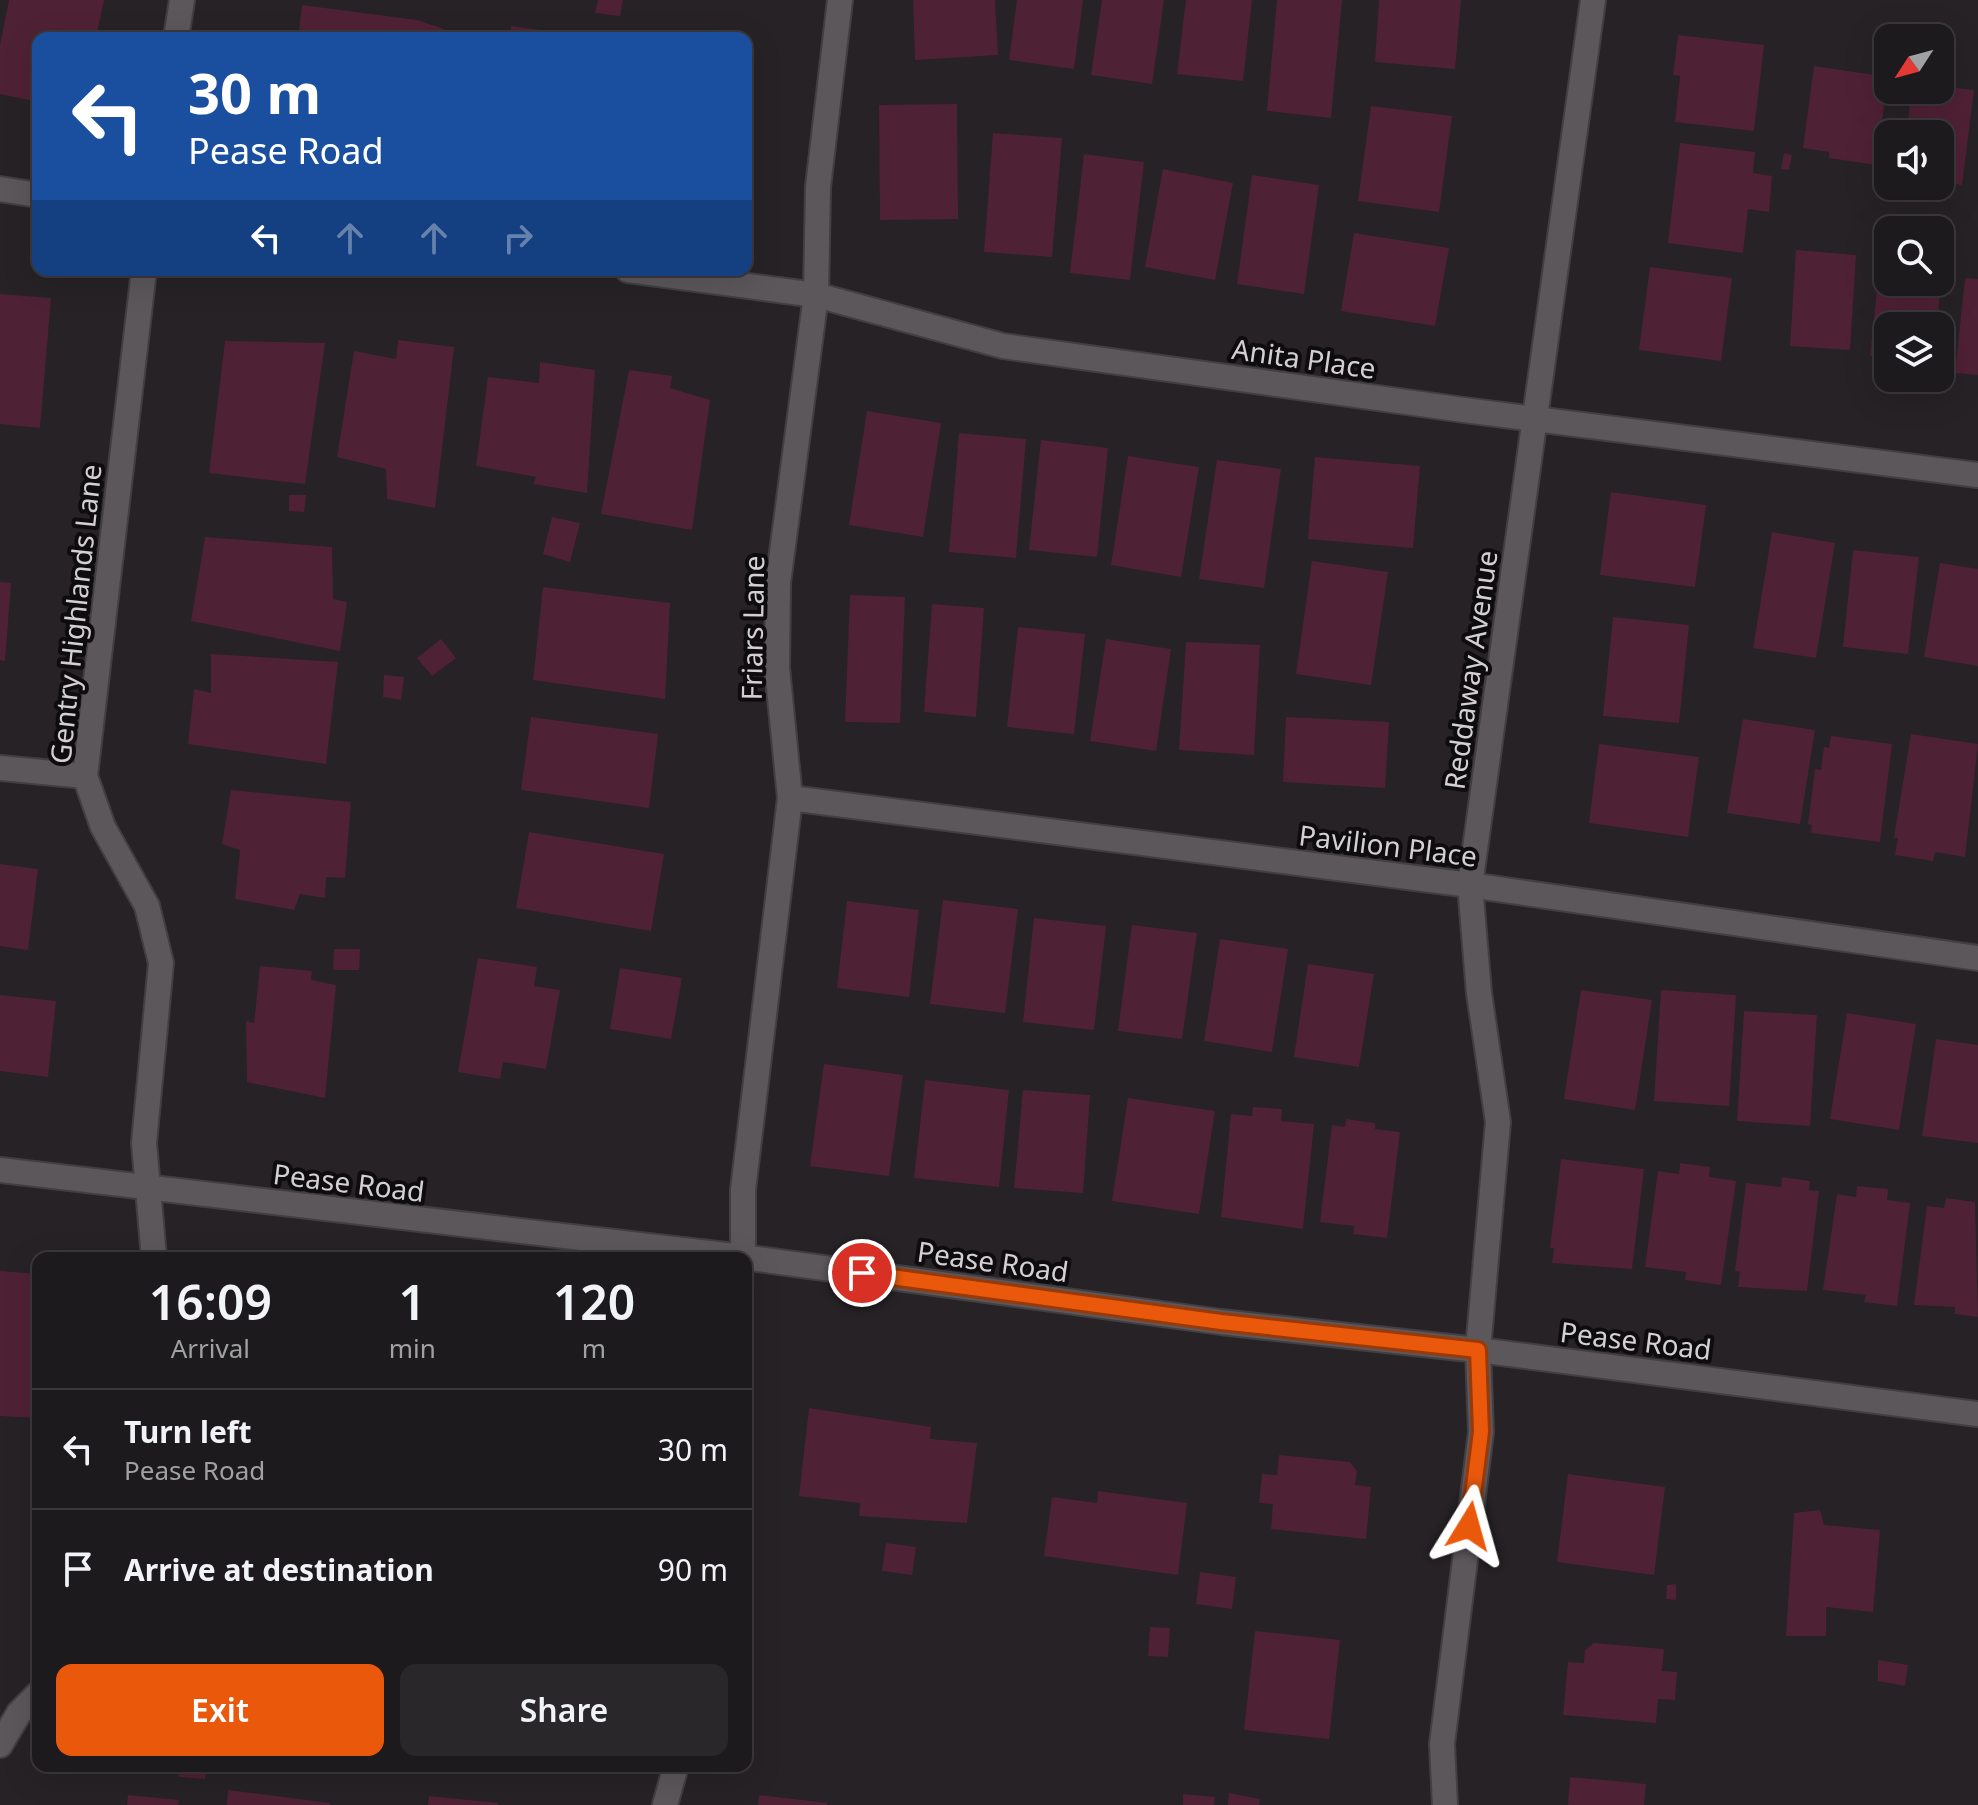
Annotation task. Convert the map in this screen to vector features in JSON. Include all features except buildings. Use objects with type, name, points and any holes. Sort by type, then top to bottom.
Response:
[{"type":"street","points":[[177,32],[182,0]]},
{"type":"street","name":"Friars Lane","points":[[743,1252],[743,1190],[790,798],[777,668],[778,583],[816,295],[818,187],[840,0]]},
{"type":"street","name":"Reddaway Avenue","points":[[1445,1805],[1442,1744],[1481,1432],[1478,1350],[1498,1122],[1479,993],[1470,885],[1593,0]]},
{"type":"street","points":[[0,189],[32,194]]},
{"type":"street","name":"Gentry Highlands Lane","points":[[143,276],[85,776],[103,827],[147,906],[161,963],[144,1143],[153,1252]]},
{"type":"street","name":"Anita Place","points":[[673,276],[816,295],[1003,346],[1535,420],[1978,475]]},
{"type":"street","points":[[0,768],[85,776]]},
{"type":"street","name":"Pavilion Place","points":[[790,798],[1470,885],[1978,958]]},
{"type":"street","name":"Pease Road","points":[[0,1170],[699,1252]]},
{"type":"street","name":"Pease Road","points":[[752,1258],[1221,1322],[1478,1350],[1978,1414]]},
{"type":"street","points":[[0,1745],[19,1713],[32,1700]]},
{"type":"street","points":[[665,1805],[674,1772]]},
{"type":"route","points":[[862,1273],[1221,1322],[1478,1350],[1481,1432],[1469,1526]]}]
